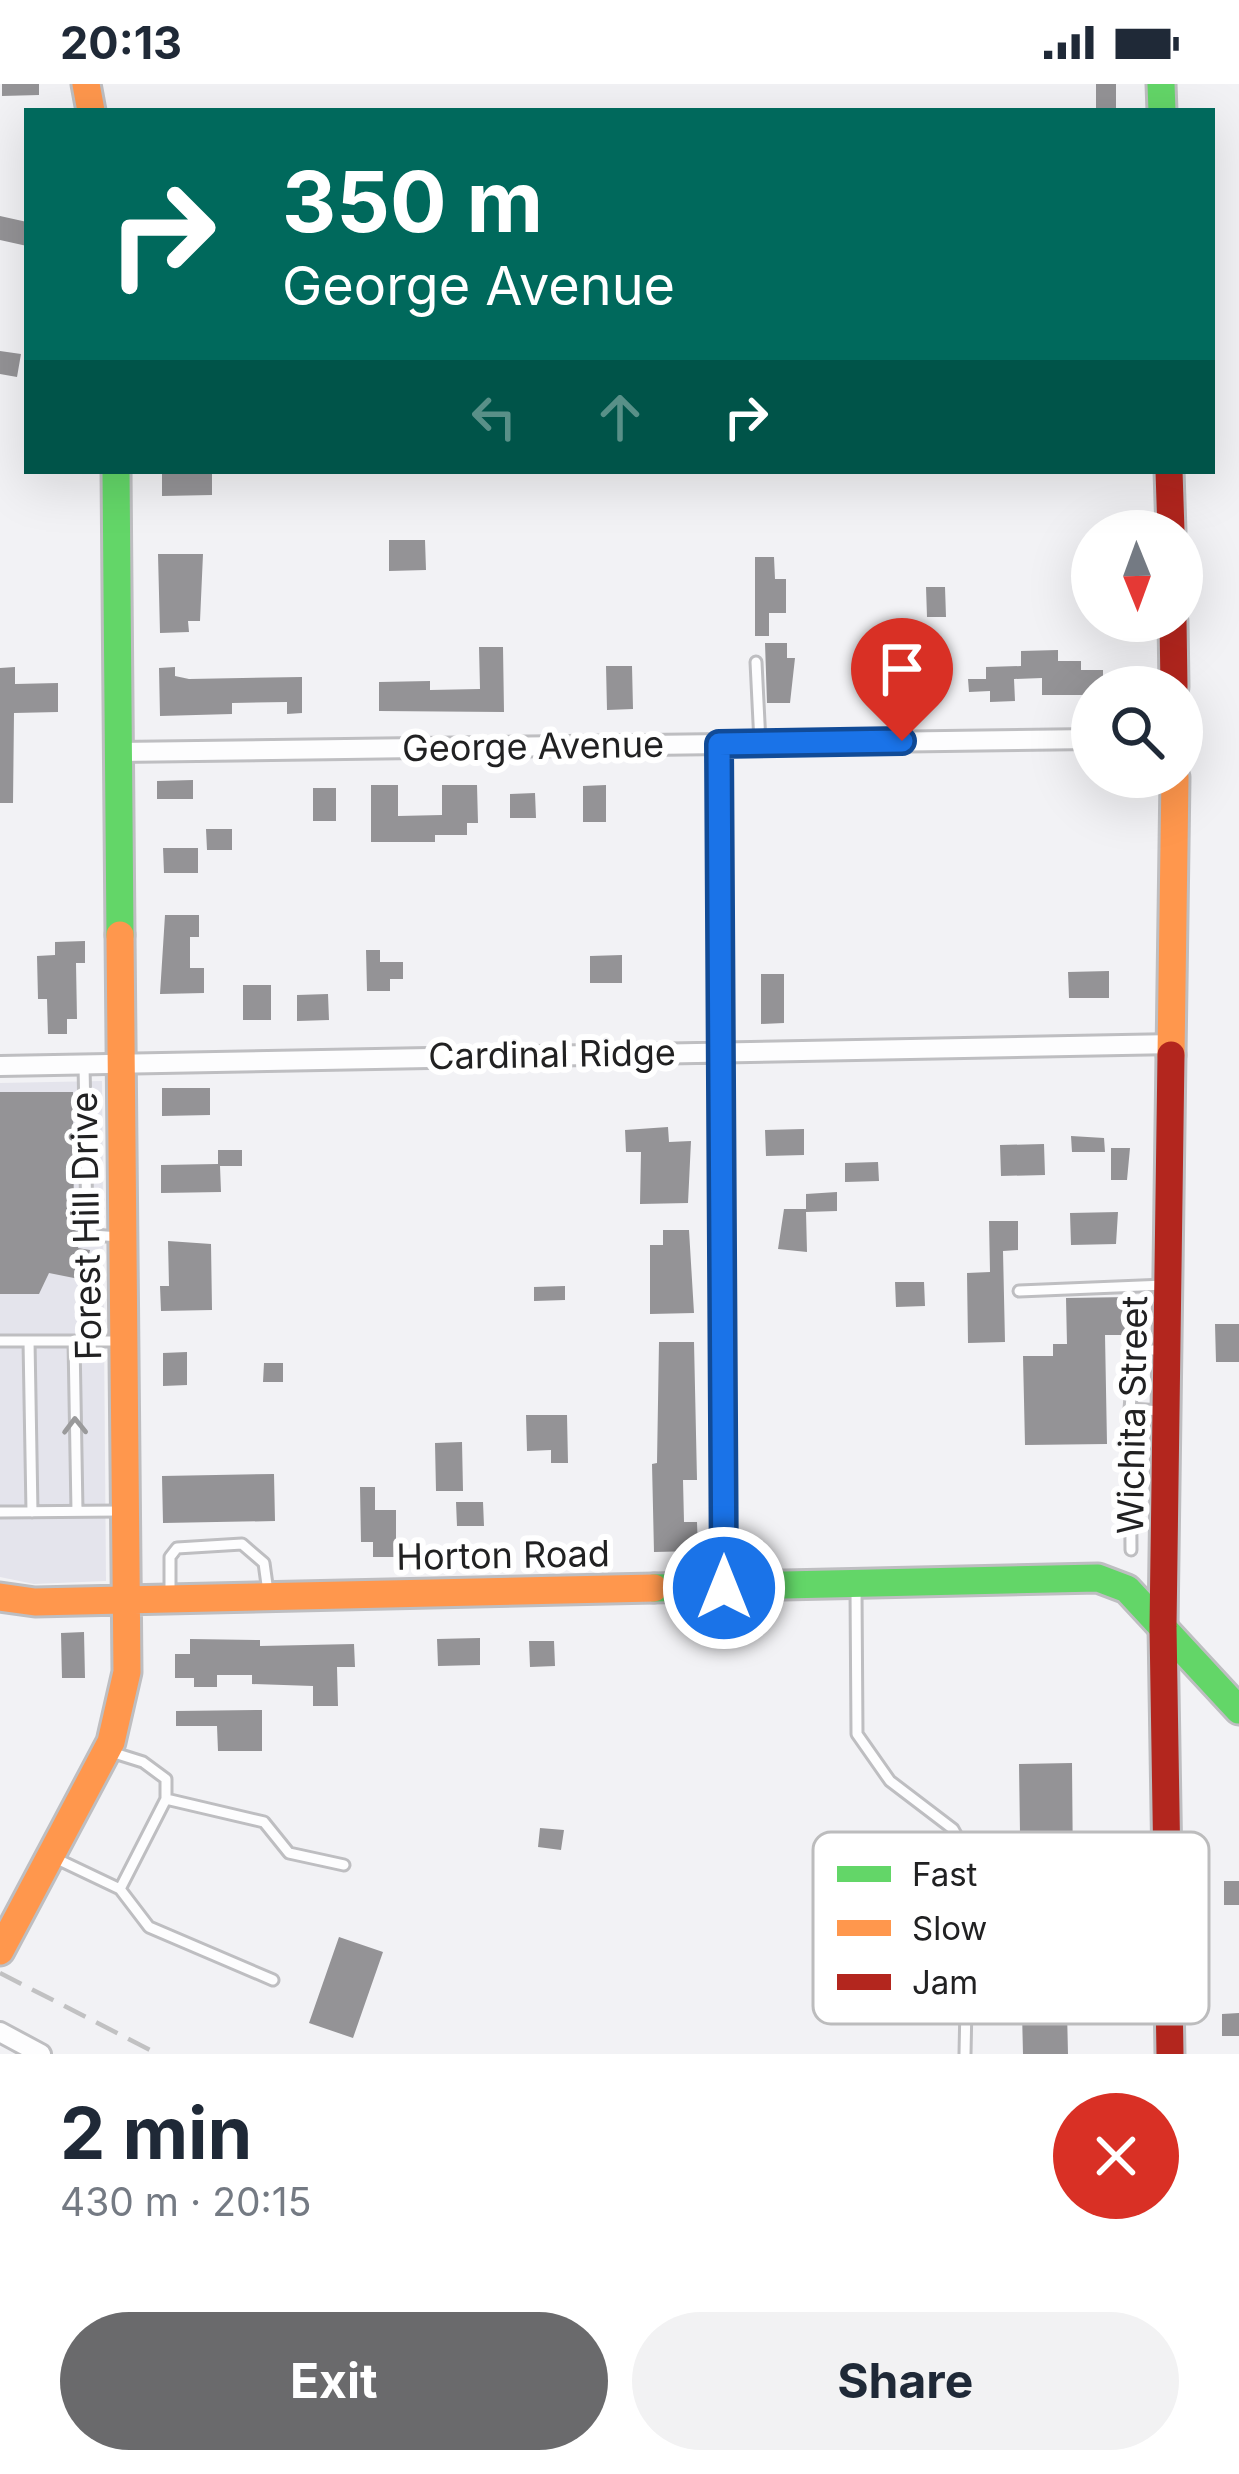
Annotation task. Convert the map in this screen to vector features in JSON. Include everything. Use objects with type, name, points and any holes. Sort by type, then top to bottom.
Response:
[{"type":"street","name":"Forest Hill Drive","points":[[0,1951],[119,1724],[127,1672],[116,474]]},
{"type":"street","points":[[1169,474],[1170,510]]},
{"type":"street","name":"George Avenue","points":[[118,752],[1071,739]]},
{"type":"street","points":[[719,744],[724,1588]]},
{"type":"street","name":"Wichita Street","points":[[1166,1832],[1163,1627],[1175,798]]},
{"type":"street","name":"Cardinal Ridge","points":[[0,1066],[1175,1044]]},
{"type":"street","name":"Horton Road","points":[[0,1597],[35,1602],[1098,1578],[1127,1589],[1239,1710]]},
{"type":"street","name":"Wichita Street","points":[[1170,2024],[1170,2054]]},
{"type":"street","points":[[0,2032],[41,2054]]},
{"type":"lane","points":[[756,662],[760,743]]},
{"type":"lane","points":[[84,1064],[87,1226],[94,1235],[122,1237]]},
{"type":"lane","points":[[1019,1291],[1171,1286]]},
{"type":"lane","points":[[0,1341],[124,1340]]},
{"type":"lane","points":[[29,1341],[32,1512]]},
{"type":"lane","points":[[74,1341],[76,1511]]},
{"type":"lane","points":[[1131,1550],[1130,1409],[1136,1350],[1169,1350]]},
{"type":"lane","points":[[1130,1409],[1167,1411]]},
{"type":"lane","points":[[0,1512],[125,1510]]},
{"type":"lane","points":[[170,1597],[170,1557],[176,1548],[242,1544],[264,1563],[268,1595]]},
{"type":"lane","points":[[856,1584],[856,1734],[890,1780],[955,1832]]},
{"type":"lane","points":[[106,1750],[143,1762],[166,1780],[166,1798],[120,1889]]},
{"type":"lane","points":[[166,1798],[264,1822],[289,1853],[344,1865]]},
{"type":"lane","points":[[50,1856],[120,1889],[149,1927],[273,1980]]},
{"type":"lane","points":[[964,2054],[965,2024]]},
{"type":"shaded area","points":[[102,1081],[106,1581],[34,1584],[0,1577],[0,1083]]},
{"type":"building","points":[[2,84],[39,84],[39,95],[2,96]]},
{"type":"building","points":[[1096,84],[1116,84],[1116,108],[1096,108]]},
{"type":"building","points":[[0,216],[24,221],[24,245],[0,240]]},
{"type":"building","points":[[0,351],[21,354],[17,377],[0,374]]},
{"type":"building","points":[[162,474],[212,474],[212,495],[162,496]]},
{"type":"building","points":[[389,540],[425,540],[426,570],[389,571]]},
{"type":"building","points":[[158,554],[203,554],[200,621],[188,621],[189,632],[160,633]]},
{"type":"building","points":[[755,557],[774,557],[775,579],[786,579],[786,613],[769,613],[769,636],[755,636]]},
{"type":"building","points":[[926,587],[945,587],[946,617],[927,617]]},
{"type":"building","points":[[765,643],[787,643],[787,658],[795,658],[790,703],[767,703]]},
{"type":"building","points":[[479,647],[503,647],[504,712],[379,711],[379,682],[430,681],[430,690],[480,689]]},
{"type":"building","points":[[1058,650],[1058,661],[1081,661],[1081,666],[1071,666],[1071,695],[1042,695],[1042,678],[1014,679],[1015,701],[990,702],[990,691],[969,692],[968,679],[986,679],[986,667],[1021,666],[1021,651]]},
{"type":"building","points":[[606,666],[632,666],[633,709],[607,710]]},
{"type":"building","points":[[15,667],[15,684],[58,683],[58,712],[14,713],[13,803],[0,803],[0,668]]},
{"type":"building","points":[[175,667],[175,676],[189,679],[302,677],[302,713],[287,714],[287,702],[232,703],[232,714],[160,716],[159,668]]},
{"type":"building","points":[[897,667],[923,667],[924,699],[897,700]]},
{"type":"building","points":[[193,780],[193,799],[157,799],[157,781]]},
{"type":"building","points":[[371,785],[398,785],[398,816],[442,815],[442,785],[477,785],[478,823],[467,823],[467,835],[435,835],[435,842],[371,842]]},
{"type":"building","points":[[606,785],[606,822],[583,822],[583,786]]},
{"type":"building","points":[[313,788],[336,788],[336,821],[313,821]]},
{"type":"building","points":[[535,793],[536,818],[510,818],[510,794]]},
{"type":"building","points":[[206,829],[232,829],[232,850],[207,850]]},
{"type":"building","points":[[163,848],[198,848],[198,873],[164,873]]},
{"type":"building","points":[[165,915],[199,915],[199,937],[190,937],[190,968],[204,968],[204,993],[160,994]]},
{"type":"building","points":[[85,941],[85,963],[76,963],[77,1019],[67,1019],[67,1034],[48,1034],[47,999],[38,999],[37,956],[55,955],[55,942]]},
{"type":"building","points":[[366,950],[380,950],[380,962],[403,962],[403,979],[390,979],[390,991],[367,991]]},
{"type":"building","points":[[622,955],[622,983],[590,983],[590,956]]},
{"type":"building","points":[[1109,971],[1109,998],[1069,998],[1068,972]]},
{"type":"building","points":[[761,974],[784,974],[784,1023],[761,1024]]},
{"type":"building","points":[[243,985],[271,985],[271,1020],[243,1020]]},
{"type":"building","points":[[328,994],[329,1020],[297,1021],[297,995]]},
{"type":"building","points":[[162,1088],[210,1088],[210,1115],[162,1116]]},
{"type":"building","points":[[0,1092],[73,1092],[74,1230],[82,1233],[78,1248],[90,1250],[84,1280],[49,1273],[39,1294],[0,1294]]},
{"type":"building","points":[[668,1127],[669,1142],[691,1141],[688,1203],[640,1204],[641,1152],[626,1152],[625,1130]]},
{"type":"building","points":[[804,1129],[804,1155],[766,1156],[765,1130]]},
{"type":"building","points":[[1071,1136],[1104,1138],[1105,1152],[1072,1152]]},
{"type":"building","points":[[1044,1144],[1045,1175],[1001,1176],[1000,1145]]},
{"type":"building","points":[[1111,1148],[1130,1148],[1127,1180],[1111,1180]]},
{"type":"building","points":[[218,1150],[242,1150],[242,1166],[220,1166],[221,1192],[161,1193],[161,1165],[218,1164]]},
{"type":"building","points":[[878,1162],[879,1181],[845,1182],[845,1163]]},
{"type":"building","points":[[837,1192],[837,1211],[806,1212],[807,1252],[778,1249],[784,1209],[806,1209],[806,1194]]},
{"type":"building","points":[[1118,1212],[1116,1244],[1071,1245],[1070,1213]]},
{"type":"building","points":[[989,1221],[1018,1221],[1018,1250],[1003,1251],[1005,1342],[968,1343],[967,1273],[990,1272]]},
{"type":"building","points":[[663,1230],[689,1230],[694,1313],[650,1314],[650,1245],[663,1245]]},
{"type":"building","points":[[168,1241],[211,1244],[212,1310],[161,1311],[160,1286],[169,1286]]},
{"type":"building","points":[[895,1282],[924,1282],[925,1306],[896,1307]]},
{"type":"building","points":[[565,1286],[565,1300],[534,1301],[534,1287]]},
{"type":"building","points":[[1130,1297],[1130,1335],[1105,1335],[1107,1444],[1025,1445],[1023,1356],[1053,1356],[1053,1344],[1067,1344],[1066,1298]]},
{"type":"building","points":[[1215,1324],[1239,1324],[1239,1362],[1216,1362]]},
{"type":"building","points":[[659,1342],[694,1342],[697,1480],[683,1480],[684,1522],[697,1522],[698,1551],[654,1552],[652,1464],[657,1463]]},
{"type":"building","points":[[187,1352],[187,1385],[163,1386],[163,1353]]},
{"type":"building","points":[[264,1363],[283,1363],[283,1382],[263,1382]]},
{"type":"building","points":[[526,1415],[567,1415],[568,1463],[551,1463],[551,1450],[527,1451]]},
{"type":"building","points":[[462,1442],[463,1491],[436,1491],[435,1443]]},
{"type":"building","points":[[274,1474],[275,1521],[163,1523],[162,1476]]},
{"type":"building","points":[[360,1487],[375,1487],[375,1510],[396,1510],[396,1557],[373,1557],[373,1542],[361,1542]]},
{"type":"building","points":[[456,1502],[483,1502],[484,1526],[457,1526]]},
{"type":"building","points":[[84,1632],[85,1678],[62,1678],[61,1633]]},
{"type":"building","points":[[480,1638],[480,1665],[438,1666],[437,1639]]},
{"type":"building","points":[[190,1639],[260,1640],[260,1646],[354,1644],[355,1667],[337,1667],[338,1706],[313,1706],[313,1686],[252,1684],[252,1675],[217,1675],[217,1687],[194,1687],[194,1678],[175,1678],[175,1654],[190,1654]]},
{"type":"building","points":[[529,1641],[554,1641],[555,1666],[530,1667]]},
{"type":"building","points":[[262,1710],[262,1751],[218,1751],[217,1726],[176,1726],[176,1711]]},
{"type":"building","points":[[1072,1763],[1073,1832],[1020,1832],[1019,1764]]},
{"type":"building","points":[[540,1828],[564,1830],[561,1850],[538,1847]]},
{"type":"building","points":[[1224,1881],[1239,1881],[1239,1905],[1224,1905]]},
{"type":"building","points":[[339,1937],[383,1952],[353,2038],[309,2023]]},
{"type":"building","points":[[1239,2013],[1239,2036],[1222,2036],[1222,2014]]},
{"type":"building","points":[[1022,2024],[1067,2024],[1068,2054],[1023,2054]]},
{"type":"railway","points":[[0,1973],[158,2054]]},
{"type":"traffic: fast","points":[[1161,84],[1162,108]]},
{"type":"traffic: fast","points":[[116,474],[120,935]]},
{"type":"traffic: fast","points":[[654,1588],[1098,1578],[1127,1589],[1239,1710]]},
{"type":"traffic: slow","points":[[86,84],[90,108]]},
{"type":"traffic: slow","points":[[1171,1055],[1175,798]]},
{"type":"traffic: slow","points":[[0,1951],[111,1742],[127,1672],[120,935]]},
{"type":"traffic: slow","points":[[0,1597],[35,1602],[654,1588]]},
{"type":"traffic: jam","points":[[1169,474],[1170,510]]},
{"type":"traffic: jam","points":[[1173,642],[1174,666]]},
{"type":"traffic: jam","points":[[1166,1832],[1163,1627],[1171,1055]]},
{"type":"traffic: jam","points":[[1170,2024],[1170,2054]]},
{"type":"route","points":[[724,1588],[719,744],[902,741]]}]
